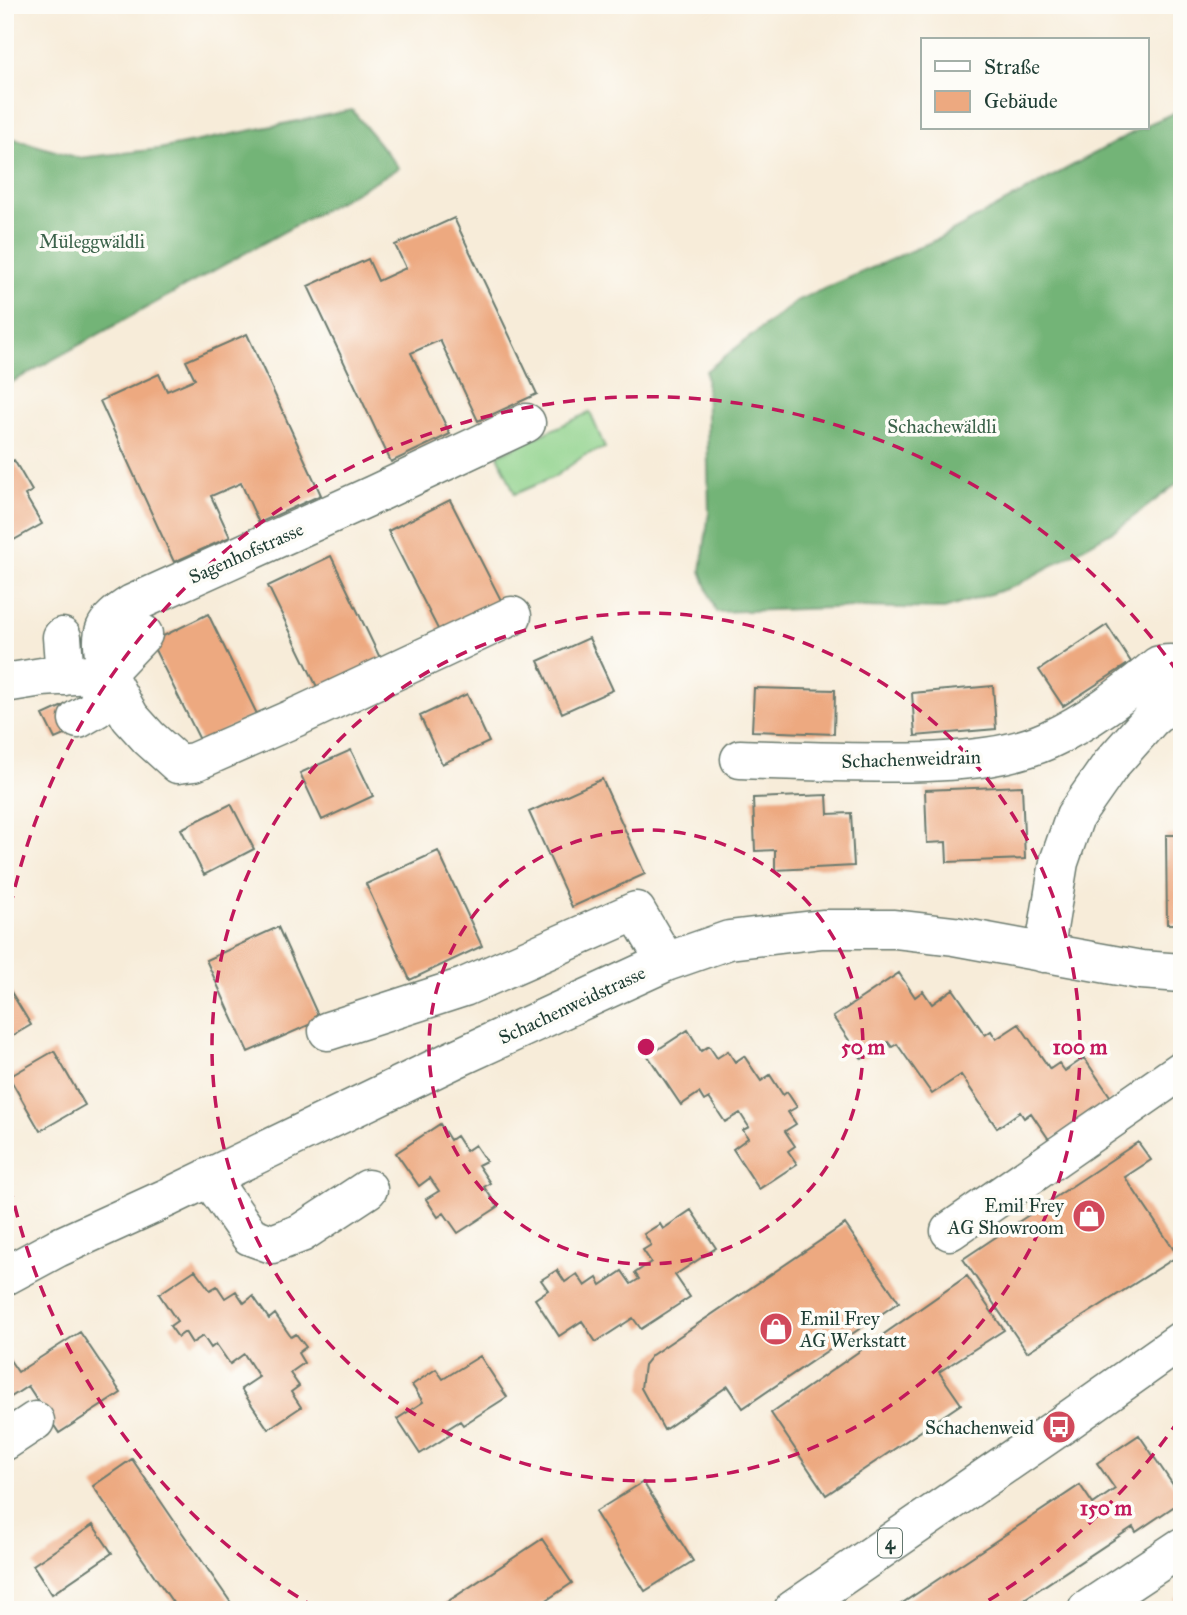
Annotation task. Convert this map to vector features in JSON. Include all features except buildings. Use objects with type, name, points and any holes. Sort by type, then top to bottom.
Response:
[{"type":"street","name":"Sagenhofstrasse","points":[[106,673],[102,637],[109,619],[132,604],[526,423]]},
{"type":"street","points":[[106,673],[130,717],[149,738],[178,764],[194,762],[512,616]]},
{"type":"street","points":[[78,719],[99,705],[106,673],[143,634]]},
{"type":"street","points":[[62,637],[65,676]]},
{"type":"street","name":"Schachenweidrain","points":[[740,759],[889,763],[970,760],[1006,754],[1047,741],[1083,721],[1159,665],[1170,664],[1182,669]]},
{"type":"street","points":[[5,683],[106,673]]},
{"type":"street","points":[[1044,953],[1059,862],[1075,816],[1112,763],[1151,719],[1182,692]]},
{"type":"street","points":[[328,1031],[464,987],[636,911],[666,962]]},
{"type":"street","name":"Schachenweidstrasse","points":[[5,1276],[57,1248],[455,1059],[666,962],[729,940],[822,929],[894,929],[954,936],[1141,970],[1182,973]]},
{"type":"street","points":[[950,1231],[1182,1070]]},
{"type":"street","points":[[209,1177],[250,1236],[272,1244],[301,1233],[368,1189]]},
{"type":"street","name":"4","points":[[793,1610],[1182,1340]]},
{"type":"street","points":[[1087,1610],[1182,1547]]},
{"type":"green space","name":"Schachewäldli","points":[[1182,109],[1182,480],[1120,527],[1015,586],[944,609],[859,607],[716,612],[701,571],[709,513],[706,371],[798,300],[938,239],[1137,130],[1148,130],[1148,125]]},
{"type":"green space","name":"Müleggwäldli","points":[[352,110],[399,168],[5,386],[5,136],[79,158],[159,149]]},
{"type":"green space","points":[[590,412],[605,448],[585,455],[554,477],[515,494],[498,455]]},
{"type":"place","name":"Emil Frey AG Showroom","points":[[1089,1216]]},
{"type":"place","name":"Emil Frey AG Werkstatt","points":[[776,1329]]},
{"type":"place","name":"Schachenweid","points":[[1059,1427]]}]
